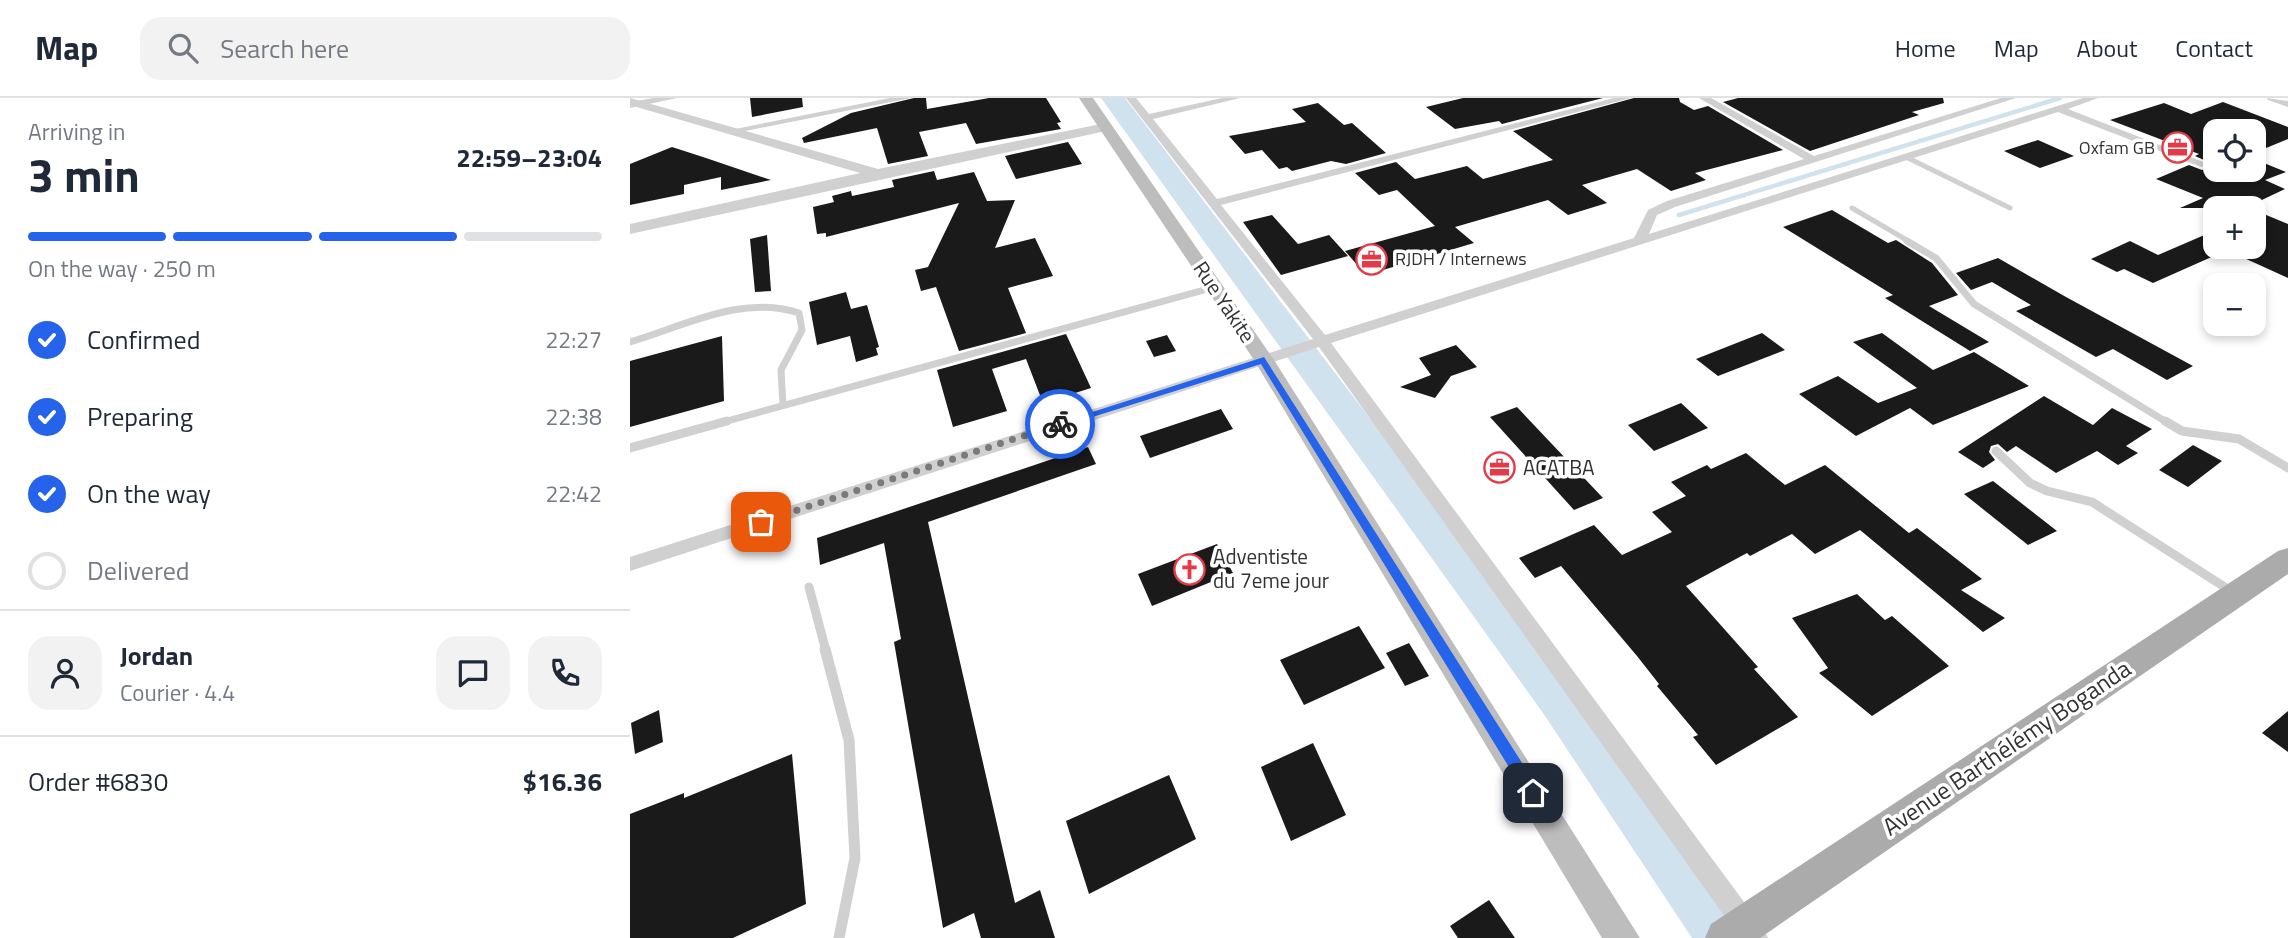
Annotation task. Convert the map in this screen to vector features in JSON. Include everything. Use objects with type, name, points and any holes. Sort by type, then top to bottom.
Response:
[{"type":"main road","name":"Rue Yakite","points":[[1086,98],[1264,360],[1622,938]]},
{"type":"main road","name":"Avenue Barthélémy Boganda","points":[[1742,934],[2288,559]]},
{"type":"street","points":[[633,103],[672,98]]},
{"type":"street","points":[[735,130],[906,98]]},
{"type":"street","points":[[1131,98],[1322,341],[1742,934]]},
{"type":"street","points":[[1146,118],[1235,98]]},
{"type":"street","points":[[1216,203],[1626,98]]},
{"type":"street","points":[[1707,98],[1812,159]]},
{"type":"street","points":[[1639,242],[1652,213],[1671,204],[2011,98]]},
{"type":"street","points":[[630,564],[1322,341],[2093,98]]},
{"type":"street","points":[[2272,98],[2288,104]]},
{"type":"street","points":[[633,103],[735,130],[877,174]]},
{"type":"street","points":[[2059,108],[2203,164]]},
{"type":"street","points":[[630,229],[1106,127]]},
{"type":"lane","points":[[1906,157],[2010,208]]},
{"type":"lane","points":[[1852,208],[1936,258],[1975,304],[2164,421],[2182,431],[2239,439],[2288,468]]},
{"type":"lane","points":[[630,448],[1215,288]]},
{"type":"lane","points":[[630,342],[741,310],[790,308],[799,313],[804,329],[801,339],[784,360],[780,370],[783,405]]},
{"type":"lane","points":[[1996,452],[2030,483],[2047,491],[2092,502],[2235,594]]},
{"type":"lane","points":[[809,587],[849,740],[855,858],[839,938]]},
{"type":"building","points":[[750,98],[802,98],[803,107],[752,117]]},
{"type":"building","points":[[914,98],[926,98],[927,109],[989,98],[1046,98],[1061,122],[1057,123],[1061,129],[976,144],[966,123],[919,132],[928,156],[888,164],[877,128],[804,143],[802,138],[851,113]]},
{"type":"building","points":[[1463,98],[1603,98],[1502,124],[1499,121],[1455,129],[1426,107]]},
{"type":"building","points":[[1634,98],[1679,98],[1680,102],[1694,110],[1708,106],[1783,150],[1695,173],[1706,180],[1671,191],[1637,169],[1582,185],[1607,203],[1568,215],[1548,200],[1455,227],[1474,243],[1366,275],[1345,251],[1435,226],[1397,190],[1379,195],[1355,173],[1396,162],[1415,179],[1467,166],[1483,179],[1553,160],[1513,131]]},
{"type":"building","points":[[1738,98],[1943,98],[1944,103],[1912,112],[1919,115],[1810,151],[1723,102]]},
{"type":"building","points":[[2223,102],[2288,127],[2288,139],[2266,148],[2266,119],[2203,119],[2203,160],[2195,156],[2199,154],[2110,120],[2164,103],[2191,114]]},
{"type":"building","points":[[1318,103],[1344,125],[1352,123],[1386,153],[1346,164],[1331,161],[1292,171],[1287,167],[1279,169],[1262,150],[1245,154],[1229,136],[1306,122],[1292,109]]},
{"type":"building","points":[[2038,140],[2074,156],[2040,168],[2004,151]]},
{"type":"building","points":[[1068,142],[1082,164],[1016,179],[1005,156]]},
{"type":"building","points":[[672,147],[771,180],[721,190],[721,177],[684,185],[684,194],[630,205],[630,164]]},
{"type":"building","points":[[2266,164],[2286,172],[2266,180]]},
{"type":"building","points":[[2189,165],[2202,170],[2203,182],[2266,180],[2285,189],[2266,198],[2203,198],[2156,179]]},
{"type":"building","points":[[934,171],[937,180],[974,172],[987,201],[1015,200],[995,248],[1035,238],[1053,276],[1008,288],[1026,333],[959,351],[936,287],[921,291],[915,270],[928,267],[959,203],[826,237],[826,233],[817,234],[813,207],[834,202],[832,196],[851,191],[852,196],[894,187],[892,180]]},
{"type":"building","points":[[2203,198],[2203,208],[2180,208]]},
{"type":"building","points":[[1832,210],[1888,243],[1896,240],[1932,263],[1958,295],[1929,306],[1989,342],[1970,351],[1885,298],[1893,295],[1783,227]]},
{"type":"building","points":[[1272,215],[1298,244],[1329,235],[1348,256],[1281,275],[1243,222]]},
{"type":"building","points":[[2266,215],[2288,224],[2288,278],[2246,259],[2266,259]]},
{"type":"building","points":[[767,235],[771,291],[755,292],[750,239]]},
{"type":"building","points":[[2203,236],[2203,259],[2207,259],[2153,283],[2124,269],[2117,272],[2091,259],[2130,241],[2158,255]]},
{"type":"building","points":[[1998,258],[2193,366],[2167,380],[2113,349],[2096,357],[2016,311],[2031,305],[1992,282],[1971,290],[1956,273]]},
{"type":"building","points":[[846,292],[851,309],[867,305],[879,347],[876,348],[878,355],[856,362],[850,336],[817,345],[809,302]]},
{"type":"building","points":[[1762,333],[1785,350],[1718,376],[1696,359]]},
{"type":"building","points":[[1882,333],[1933,370],[1974,352],[2029,386],[1933,425],[1910,408],[1856,436],[1799,394],[1838,376],[1878,403],[1917,388],[1853,342]]},
{"type":"building","points":[[1066,334],[1091,388],[1043,403],[1026,359],[992,369],[1007,411],[953,427],[937,370]]},
{"type":"building","points":[[1167,335],[1176,351],[1154,357],[1146,341]]},
{"type":"building","points":[[722,336],[724,401],[630,427],[630,361]]},
{"type":"building","points":[[1456,345],[1477,367],[1451,376],[1435,398],[1400,387],[1431,375],[1419,358]]},
{"type":"building","points":[[2044,396],[2093,425],[2112,408],[2152,429],[2126,446],[2138,453],[2118,465],[2097,451],[2056,473],[2016,446],[2007,452],[1998,444],[1991,446],[1989,452],[1995,460],[1983,468],[1958,452]]},
{"type":"building","points":[[1681,403],[1708,428],[1654,451],[1628,425]]},
{"type":"building","points":[[1517,407],[1603,498],[1574,510],[1490,417]]},
{"type":"building","points":[[1221,409],[1233,429],[1150,458],[1140,436]]},
{"type":"building","points":[[2193,445],[2222,461],[2188,487],[2159,470]]},
{"type":"building","points":[[1088,447],[1096,464],[928,522],[1015,903],[1040,890],[1055,938],[981,938],[974,913],[943,928],[894,642],[901,639],[884,543],[820,565],[817,538]]},
{"type":"building","points":[[1746,453],[1785,485],[1825,465],[1909,533],[1917,528],[1982,579],[1961,590],[2005,618],[1983,632],[1860,530],[1815,554],[1792,534],[1750,556],[1747,553],[1686,586],[1758,667],[1754,669],[1798,717],[1716,765],[1693,737],[1698,735],[1657,686],[1659,684],[1561,566],[1535,578],[1519,558],[1594,525],[1622,555],[1672,532],[1652,512],[1686,496],[1671,482],[1707,465],[1711,469]]},
{"type":"building","points":[[1993,481],[2057,531],[2028,545],[1964,494]]},
{"type":"building","points":[[1217,544],[1233,573],[1152,606],[1138,574]]},
{"type":"building","points":[[1857,594],[1885,620],[1892,616],[1949,666],[1872,716],[1819,673],[1828,668],[1792,618]]},
{"type":"building","points":[[1359,626],[1385,668],[1304,705],[1280,660]]},
{"type":"building","points":[[1409,643],[1429,676],[1405,686],[1386,653]]},
{"type":"building","points":[[659,710],[663,742],[635,754],[631,723]]},
{"type":"building","points":[[2288,711],[2288,752],[2262,733]]},
{"type":"building","points":[[1313,743],[1346,815],[1291,841],[1261,767]]},
{"type":"building","points":[[792,754],[806,904],[733,938],[630,938],[630,814],[684,793],[684,798]]},
{"type":"building","points":[[1169,775],[1196,839],[1089,894],[1066,821]]},
{"type":"building","points":[[1489,900],[1515,938],[1458,938],[1450,926]]},
{"type":"waterway","points":[[1113,98],[1377,456],[1561,698],[1727,938]]},
{"type":"waterway","points":[[1679,215],[2060,98]]},
{"type":"way so far","points":[[761,522],[1060,424]]},
{"type":"place","name":"Oxfam GB","points":[[2178,148]]},
{"type":"place","name":"RJDH / Internews","points":[[1372,259]]},
{"type":"place","name":"ACATBA","points":[[1500,468]]},
{"type":"place","name":"Adventiste du 7eme jour","points":[[1190,569]]},
{"type":"route","points":[[1060,424],[1264,360],[1533,793]]}]
